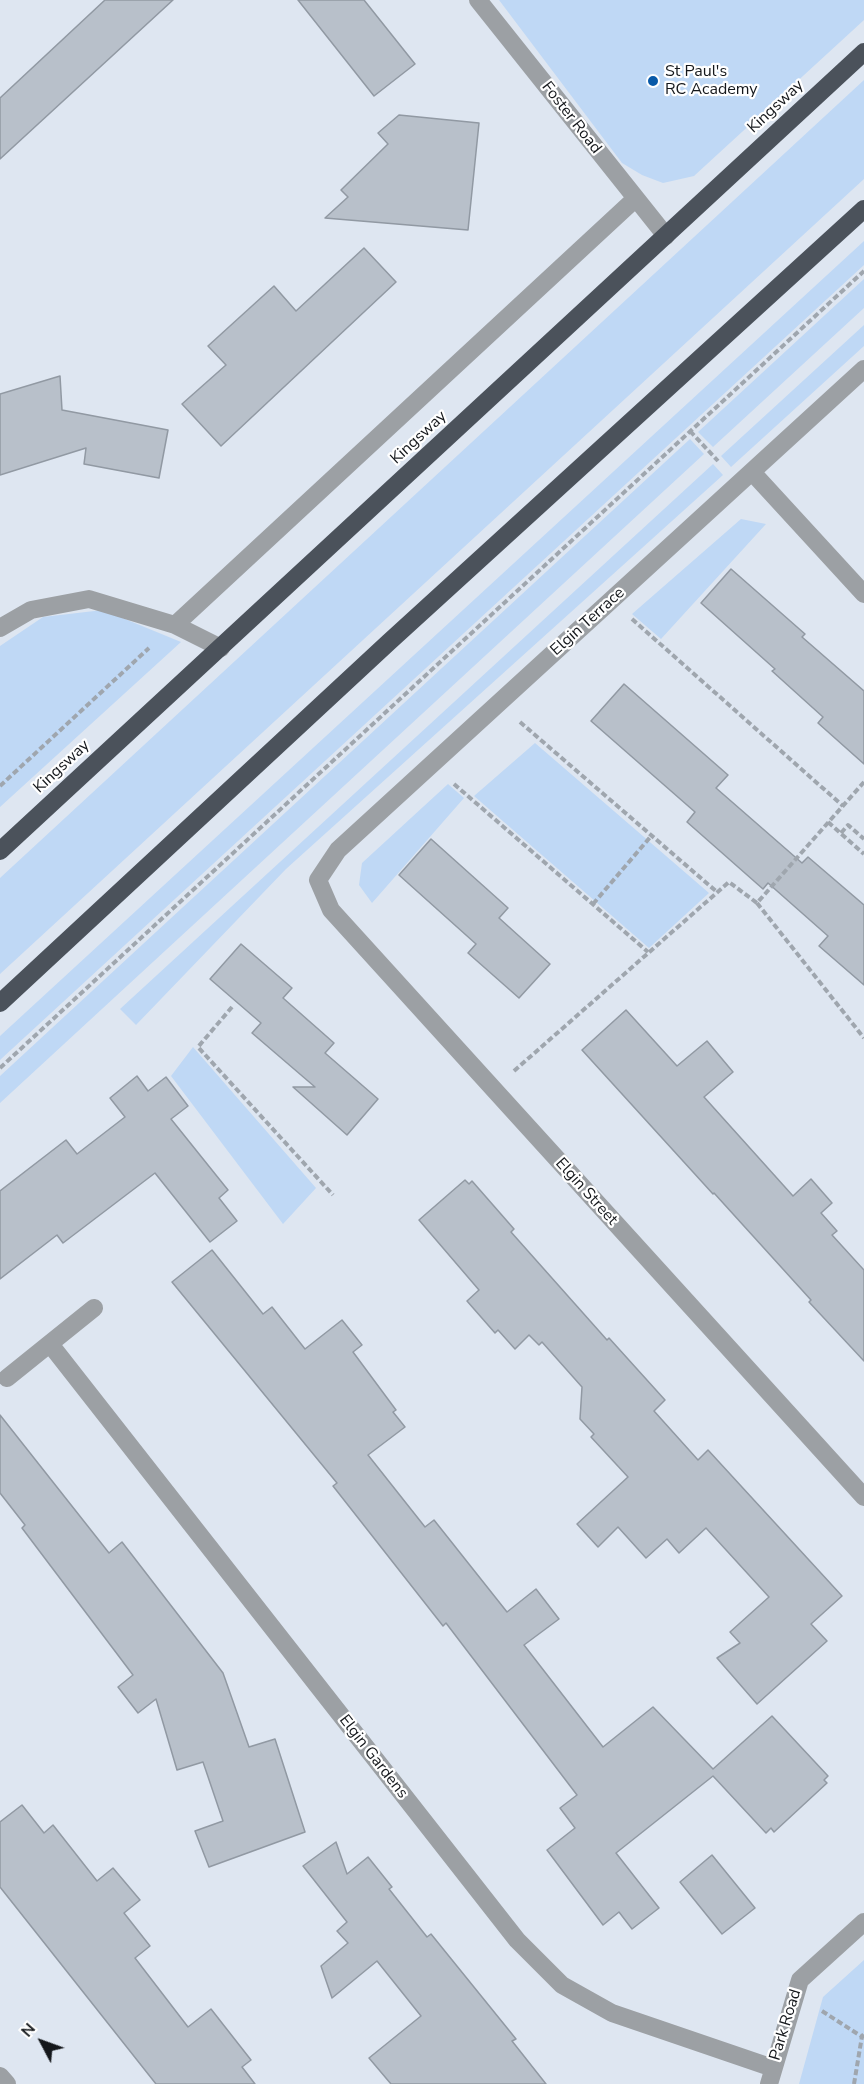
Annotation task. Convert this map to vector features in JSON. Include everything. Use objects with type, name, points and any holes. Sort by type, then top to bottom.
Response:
[{"type":"highway","name":"Kingsway","points":[[0,851],[864,52]]},
{"type":"highway","points":[[0,1003],[389,642],[864,209]]},
{"type":"street","name":"Foster Road","points":[[478,0],[666,236]]},
{"type":"street","points":[[175,625],[635,199]]},
{"type":"street","name":"Elgin Terrace","points":[[318,880],[338,850],[864,369]]},
{"type":"street","points":[[752,472],[864,594]]},
{"type":"street","points":[[0,628],[31,610],[89,599],[175,625],[221,648]]},
{"type":"street","name":"Elgin Street","points":[[318,880],[331,910],[864,1497]]},
{"type":"street","points":[[8,1378],[94,1308]]},
{"type":"street","name":"Elgin Gardens","points":[[50,1344],[517,1940],[562,1985],[612,2013],[771,2076]]},
{"type":"street","name":"Park Road","points":[[771,2076],[800,1980],[864,1922]]},
{"type":"street","points":[[0,2076],[7,2084]]},
{"type":"path","points":[[0,1068],[864,271]]},
{"type":"path","points":[[690,431],[722,466],[752,472]]},
{"type":"path","points":[[611,601],[843,806]]},
{"type":"path","points":[[0,786],[175,625]]},
{"type":"path","points":[[499,703],[717,892]]},
{"type":"path","points":[[432,765],[648,952]]},
{"type":"path","points":[[757,903],[864,782]]},
{"type":"path","points":[[828,822],[864,854]]},
{"type":"path","points":[[841,833],[848,825],[864,839]]},
{"type":"path","points":[[593,904],[652,835]]},
{"type":"path","points":[[493,1089],[729,882],[757,903],[864,1038]]},
{"type":"path","points":[[232,1007],[198,1047],[333,1195]]},
{"type":"path","points":[[796,1995],[863,2036],[854,2084]]},
{"type":"shaded area","name":"St Paul's RC Academy","points":[[499,0],[864,0],[864,20],[694,176],[663,183],[642,175],[622,163]]},
{"type":"shaded area","points":[[864,80],[864,179],[0,974],[0,878]]},
{"type":"shaded area","points":[[864,241],[864,265],[0,1060],[0,1036]]},
{"type":"shaded area","points":[[864,279],[864,308],[713,447],[698,432]]},
{"type":"shaded area","points":[[864,325],[864,346],[731,467],[721,456]]},
{"type":"shaded area","points":[[690,439],[704,454],[0,1103],[0,1076]]},
{"type":"shaded area","points":[[713,464],[723,475],[286,869],[136,1025],[120,1009]]},
{"type":"shaded area","points":[[741,519],[766,524],[661,639],[632,614]]},
{"type":"shaded area","points":[[103,610],[181,642],[0,807],[0,646],[43,617]]},
{"type":"shaded area","points":[[535,743],[709,893],[649,948],[474,796]]},
{"type":"shaded area","points":[[448,784],[464,798],[372,903],[359,885],[362,863]]},
{"type":"shaded area","points":[[193,1047],[316,1188],[283,1224],[171,1076]]},
{"type":"shaded area","points":[[864,1960],[864,2084],[799,2084],[823,1997]]},
{"type":"building","points":[[105,0],[173,0],[0,159],[0,98]]},
{"type":"building","points":[[298,0],[364,0],[415,64],[374,96]]},
{"type":"building","points":[[399,115],[479,123],[468,230],[325,218],[348,197],[341,190],[388,144],[378,133]]},
{"type":"building","points":[[364,248],[396,282],[221,446],[182,404],[226,365],[208,346],[274,286],[296,311]]},
{"type":"building","points":[[60,376],[62,410],[168,430],[159,478],[84,464],[86,448],[0,475],[0,394]]},
{"type":"building","points":[[731,569],[805,634],[802,637],[864,691],[864,764],[818,723],[823,717],[772,671],[775,669],[701,603]]},
{"type":"building","points":[[624,684],[728,775],[716,788],[802,863],[808,857],[864,905],[864,985],[819,946],[828,936],[768,883],[763,889],[687,822],[695,812],[591,721]]},
{"type":"building","points":[[431,839],[508,908],[499,918],[550,964],[519,998],[468,953],[476,944],[399,875]]},
{"type":"building","points":[[241,944],[292,988],[283,998],[334,1043],[325,1053],[378,1099],[347,1135],[293,1087],[315,1087],[252,1033],[261,1023],[210,979]]},
{"type":"building","points":[[626,1010],[677,1066],[707,1041],[733,1072],[704,1097],[793,1196],[811,1179],[832,1203],[821,1213],[837,1231],[832,1235],[864,1270],[864,1361],[582,1050]]},
{"type":"building","points":[[137,1076],[148,1091],[166,1077],[188,1106],[171,1119],[228,1190],[219,1198],[237,1221],[210,1242],[155,1173],[63,1243],[57,1235],[0,1279],[0,1191],[66,1140],[77,1154],[125,1117],[110,1098]]},
{"type":"building","points":[[465,1180],[469,1184],[472,1181],[514,1229],[511,1232],[607,1340],[609,1338],[665,1400],[654,1411],[698,1460],[708,1450],[842,1596],[811,1624],[827,1641],[757,1704],[717,1658],[740,1643],[730,1632],[769,1597],[706,1528],[679,1553],[667,1539],[646,1558],[618,1527],[598,1547],[577,1524],[628,1477],[591,1437],[594,1434],[580,1419],[582,1387],[542,1342],[539,1345],[529,1335],[515,1349],[498,1330],[495,1333],[467,1301],[479,1290],[419,1220]]},
{"type":"building","points":[[212,1250],[263,1314],[272,1307],[305,1349],[342,1320],[362,1345],[353,1352],[396,1410],[393,1412],[405,1427],[368,1455],[425,1527],[434,1520],[507,1612],[536,1589],[559,1619],[524,1645],[603,1747],[653,1707],[713,1769],[772,1716],[828,1776],[824,1780],[827,1783],[774,1832],[771,1828],[766,1833],[713,1776],[616,1853],[659,1908],[632,1929],[619,1912],[603,1925],[547,1850],[575,1828],[560,1808],[577,1795],[446,1623],[443,1626],[333,1486],[337,1483],[172,1282]]},
{"type":"building","points":[[0,1415],[109,1553],[122,1542],[223,1673],[249,1747],[275,1739],[305,1832],[209,1867],[195,1831],[223,1821],[203,1762],[177,1770],[156,1699],[138,1713],[118,1687],[133,1675],[22,1528],[25,1525],[0,1493]]},
{"type":"building","points":[[22,1805],[44,1833],[53,1825],[97,1881],[113,1868],[140,1900],[124,1913],[150,1946],[135,1958],[188,2027],[211,2009],[251,2060],[242,2067],[255,2084],[156,2084],[0,1887],[0,1822]]},
{"type":"building","points":[[336,1842],[347,1874],[368,1857],[392,1887],[389,1889],[427,1937],[431,1934],[516,2039],[512,2041],[546,2084],[391,2084],[369,2058],[421,2016],[377,1961],[332,1998],[321,1966],[348,1943],[337,1931],[347,1922],[303,1866]]},
{"type":"building","points":[[712,1855],[755,1908],[722,1934],[680,1882]]},
{"type":"place","name":"St Paul's RC Academy","points":[[653,81]]}]
